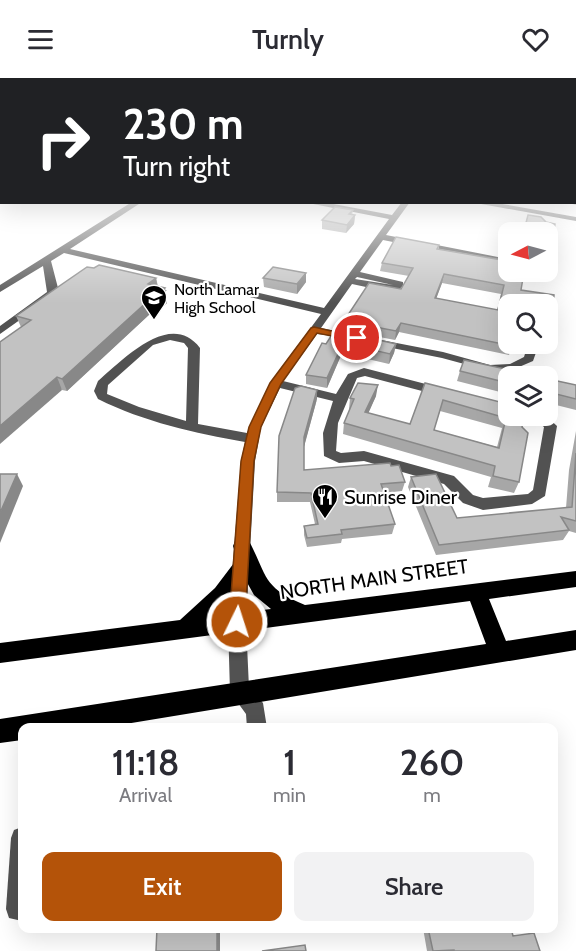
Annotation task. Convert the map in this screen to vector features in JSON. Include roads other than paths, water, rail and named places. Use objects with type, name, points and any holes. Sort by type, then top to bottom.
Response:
[{"type":"highway","points":[[242,546],[254,580],[261,591],[268,598],[304,614]]},
{"type":"highway","points":[[185,629],[222,594],[241,566]]},
{"type":"highway","name":"NORTH MAIN STREET","points":[[0,653],[576,579]]},
{"type":"highway","points":[[476,591],[500,652]]},
{"type":"highway","points":[[57,723],[576,640]]},
{"type":"highway","points":[[0,731],[18,729]]},
{"type":"street","points":[[0,290],[107,222]]},
{"type":"street","points":[[257,723],[256,710],[240,692],[237,622],[248,461],[255,427],[276,383],[393,222]]},
{"type":"street","points":[[382,237],[498,260]]},
{"type":"street","points":[[63,250],[327,312]]},
{"type":"street","points":[[0,331],[52,293],[53,288],[46,261]]},
{"type":"street","points":[[314,330],[443,355],[490,368],[512,367],[529,359],[530,354]]},
{"type":"street","points":[[192,426],[194,348],[188,341],[158,338],[149,343],[102,384],[100,391],[108,399],[192,426],[253,439]]},
{"type":"street","points":[[453,395],[364,372],[352,376],[339,399],[327,439],[329,453],[339,458],[364,456],[449,480],[468,499],[483,504],[532,499],[540,492],[550,426]]},
{"type":"street","points":[[276,383],[339,399]]},
{"type":"place","name":"North Lamar High School","points":[[154,321]]},
{"type":"place","name":"Sunrise Diner","points":[[325,520]]}]
